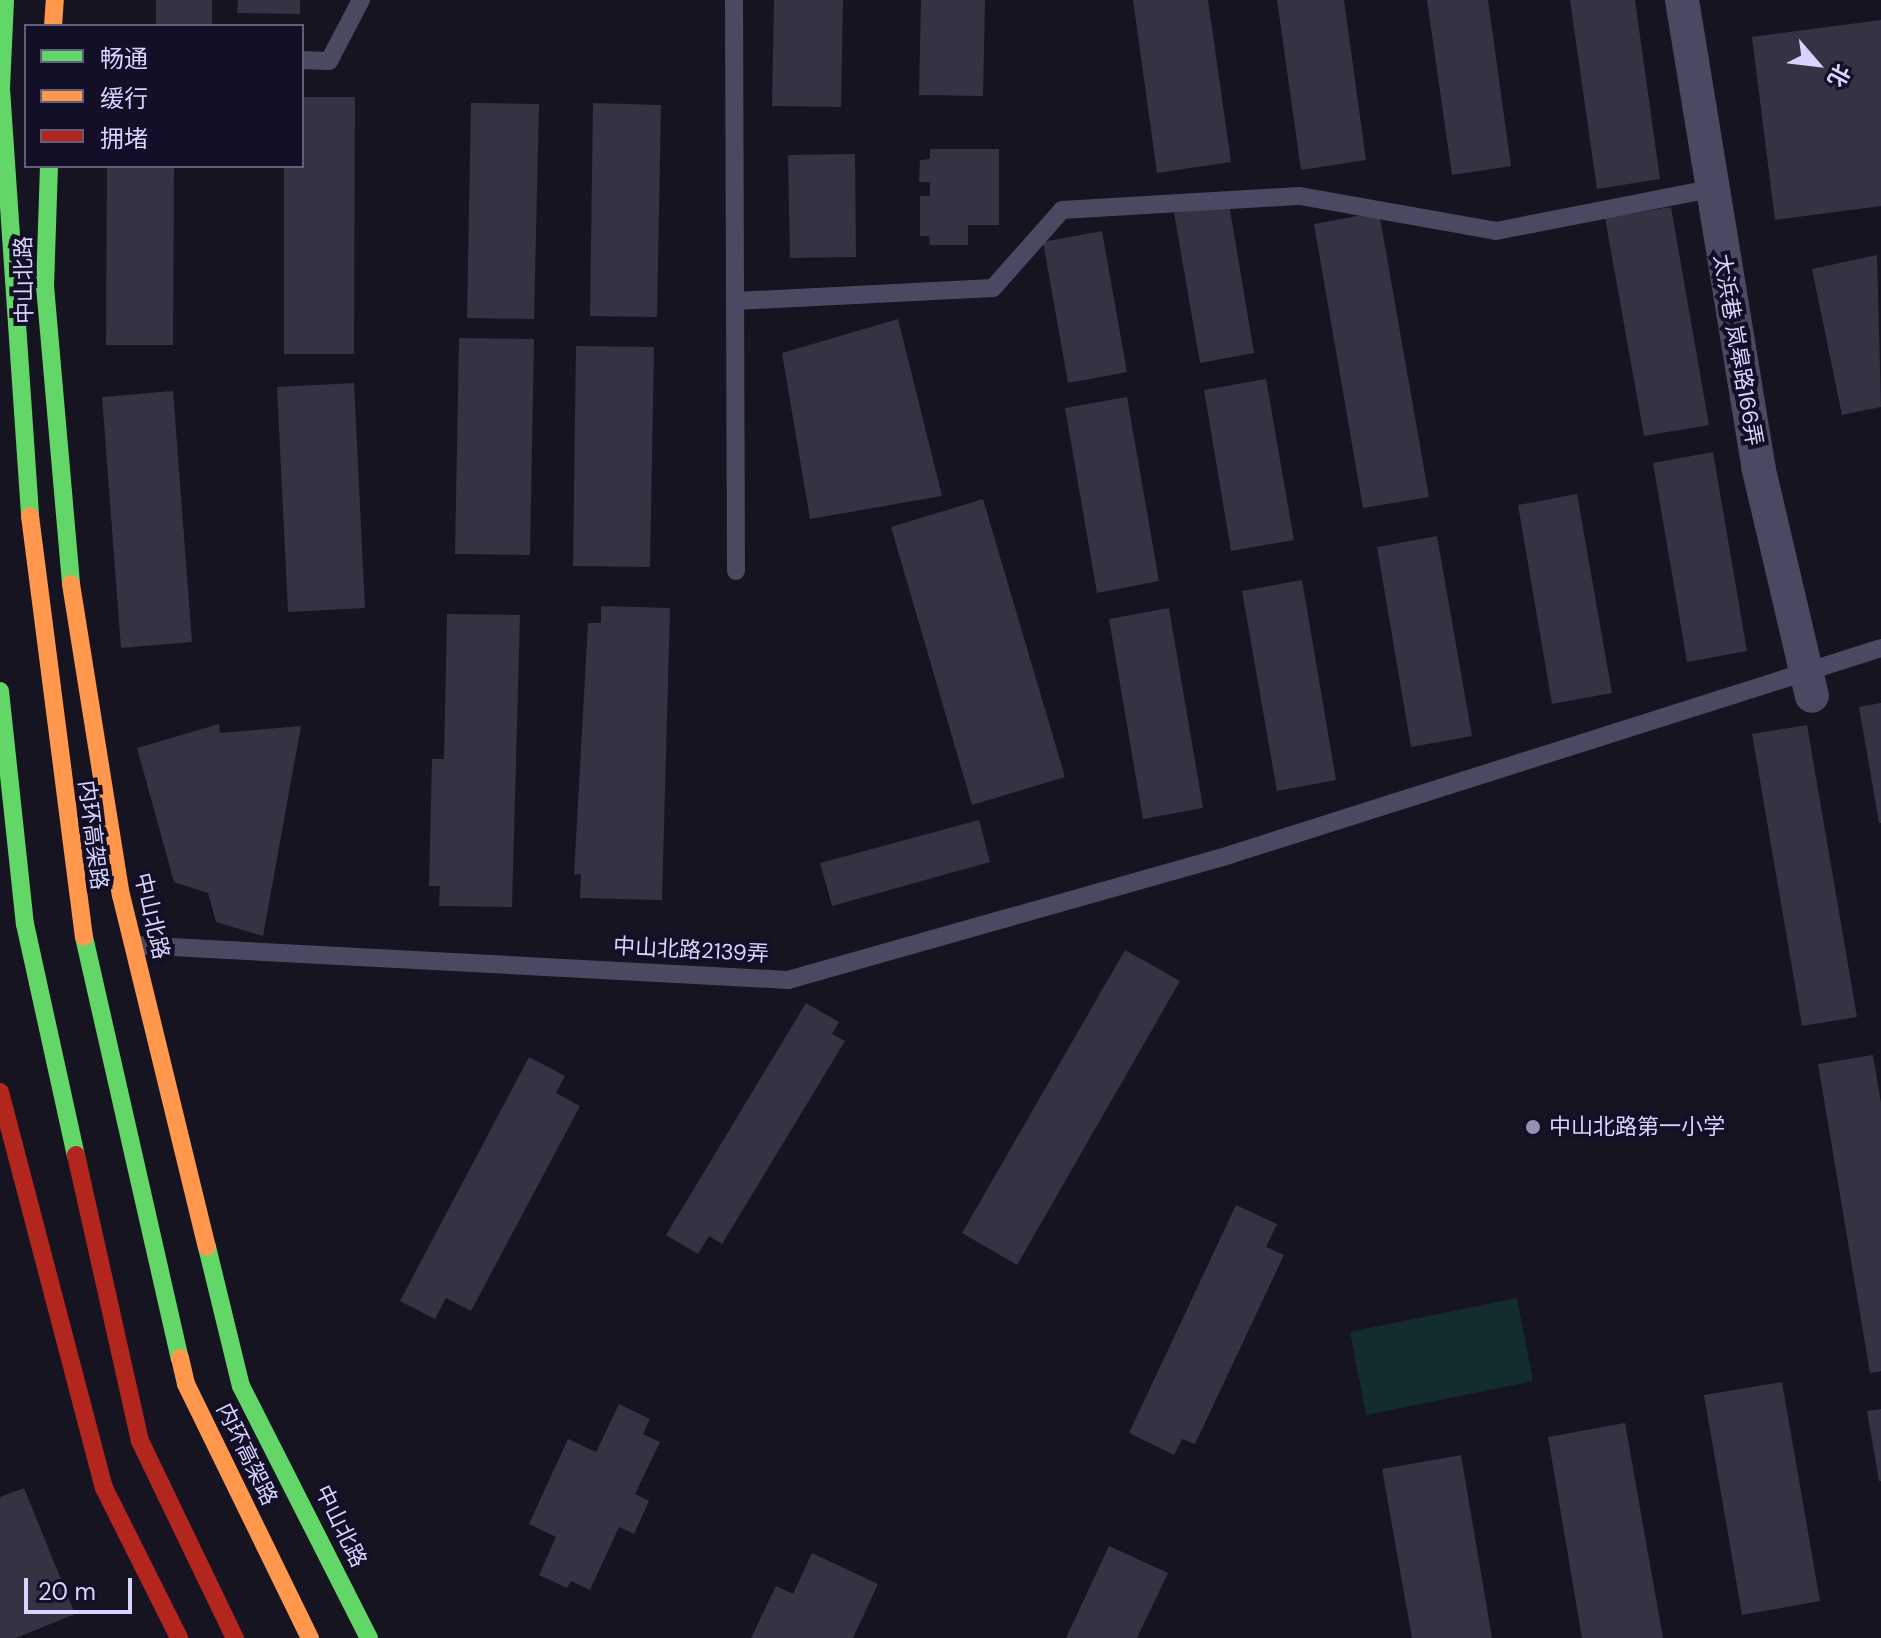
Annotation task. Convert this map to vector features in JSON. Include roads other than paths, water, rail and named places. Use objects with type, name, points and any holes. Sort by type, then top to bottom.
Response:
[{"type":"main road","name":"内环高架路","points":[[5,0],[1,89],[20,434],[80,921],[186,1384],[310,1638]]},
{"type":"main road","points":[[53,24],[55,0]]},
{"type":"main road","name":"中山北路","points":[[49,168],[45,286],[69,571],[133,944],[241,1386],[369,1638]]},
{"type":"main road","points":[[0,691],[25,924],[140,1441],[235,1638]]},
{"type":"main road","points":[[0,1092],[104,1488],[179,1638]]},
{"type":"street","name":"太浜巷 岚皋路166弄","points":[[1682,0],[1758,466],[1809,682]]},
{"type":"lane","points":[[304,60],[329,61],[361,0]]},
{"type":"lane","points":[[734,0],[736,571]]},
{"type":"lane","points":[[736,301],[993,288],[1062,210],[1300,196],[1496,231],[1711,189]]},
{"type":"lane","name":"中山北路2139弄","points":[[133,944],[788,980],[1229,855],[1809,682],[1881,648]]},
{"type":"place","name":"中山北路第一小学","points":[[1533,1127]]}]
